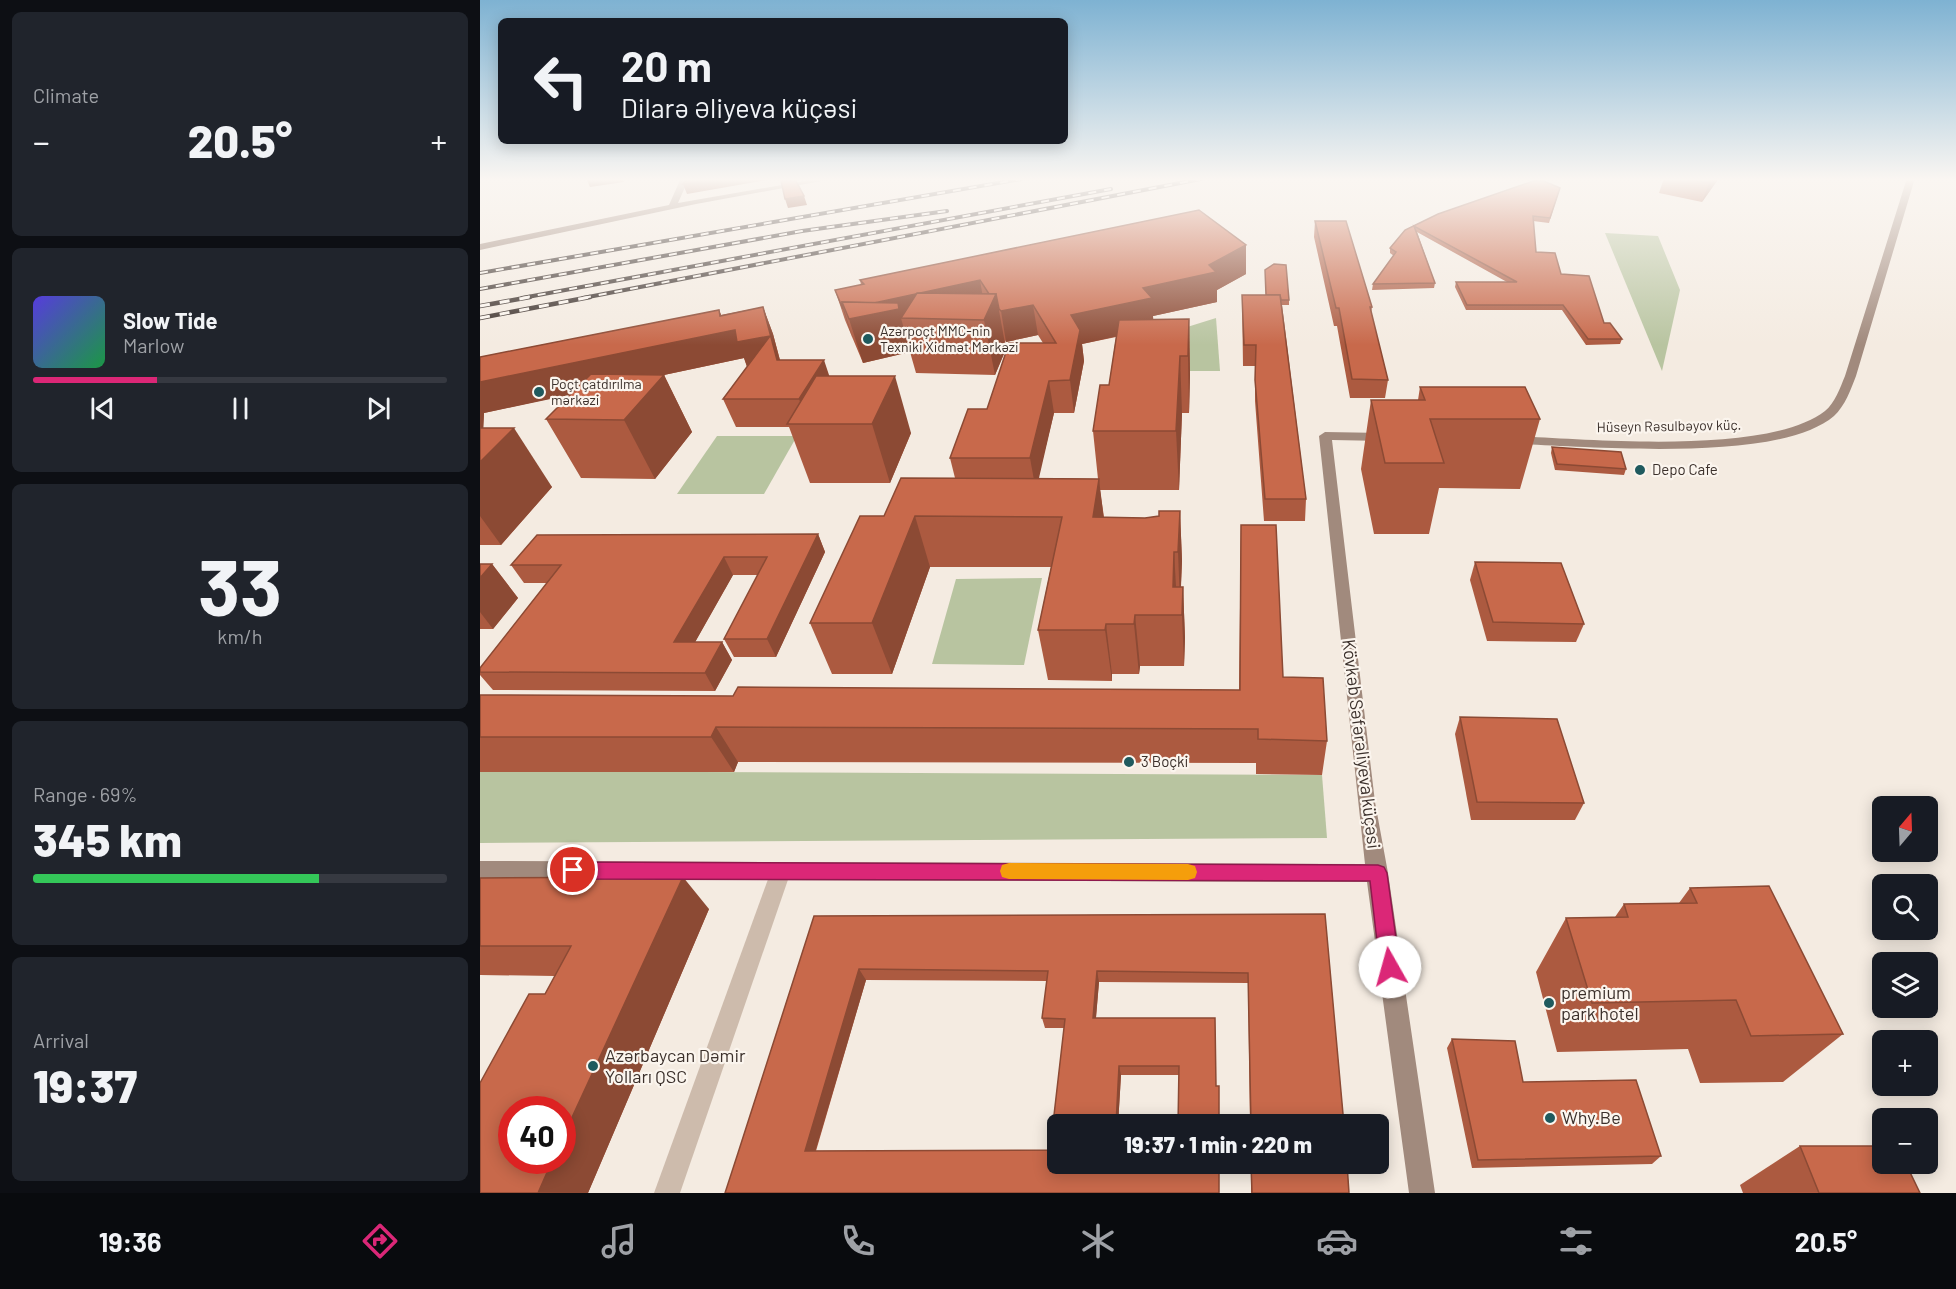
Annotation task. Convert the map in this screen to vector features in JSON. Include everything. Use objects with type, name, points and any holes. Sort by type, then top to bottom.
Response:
[{"type":"street","points":[[480,248],[547,234]]},
{"type":"street","name":"Hüseyn Rəsulbəyov küç.","points":[[1499,439],[1650,444],[1733,441],[1784,435],[1809,427],[1829,415],[1851,381],[1857,350],[1894,234]]},
{"type":"street","name":"Kövkəb Səfərəliyeva küçəsi","points":[[1397,438],[1325,436],[1366,802],[1378,873],[1422,1193]]},
{"type":"street","points":[[480,870],[1378,873]]},
{"type":"street","points":[[667,1193],[781,871]]},
{"type":"green space","points":[[1605,234],[1658,236],[1680,290],[1662,371]]},
{"type":"green space","points":[[1216,318],[1220,371],[1116,371],[1184,328]]},
{"type":"green space","points":[[717,436],[797,436],[764,494],[677,494]]},
{"type":"green space","points":[[1042,578],[1024,665],[932,664],[956,579]]},
{"type":"green space","points":[[480,771],[1322,775],[1327,838],[480,843]]},
{"type":"building","points":[[1084,234],[1231,234],[1246,245],[1209,265],[1216,272],[1143,288],[1152,298],[1071,315],[1080,330],[1070,380],[1049,381],[1030,458],[950,458],[968,409],[987,409],[1009,343],[1056,343],[1033,305],[1001,311],[996,294],[989,294],[980,280],[874,303],[842,302],[843,309],[835,290],[864,284],[860,280]]},
{"type":"building","points":[[1318,234],[1350,234],[1372,307],[1370,307],[1388,380],[1352,379],[1339,308],[1336,308]]},
{"type":"building","points":[[1402,234],[1417,234],[1435,283],[1373,284],[1396,252],[1390,248]]},
{"type":"building","points":[[1428,234],[1534,234],[1536,252],[1555,253],[1561,274],[1589,276],[1604,323],[1610,323],[1622,339],[1588,339],[1563,305],[1467,305],[1456,282],[1517,282]]},
{"type":"building","points":[[1274,264],[1286,265],[1289,300],[1281,300],[1280,295],[1266,295],[1265,270]]},
{"type":"building","points":[[917,293],[996,294],[984,320],[901,318]]},
{"type":"building","points":[[1242,295],[1280,295],[1306,499],[1265,499],[1255,380],[1256,345],[1244,345]]},
{"type":"building","points":[[842,302],[898,303],[899,309],[849,319]]},
{"type":"building","points":[[763,307],[777,360],[824,360],[799,399],[723,399],[770,336],[737,342],[735,330],[480,382],[480,357],[719,310],[720,316]]},
{"type":"building","points":[[1189,319],[1188,356],[1180,356],[1176,431],[1093,431],[1100,385],[1109,385],[1119,320]]},
{"type":"building","points":[[591,374],[664,375],[624,420],[546,419]]},
{"type":"building","points":[[816,376],[895,376],[872,424],[787,424]]},
{"type":"building","points":[[1420,387],[1525,387],[1540,419],[1430,419],[1444,463],[1385,463],[1371,400],[1425,400]]},
{"type":"building","points":[[480,428],[514,428],[480,462]]},
{"type":"building","points":[[1552,447],[1621,452],[1626,469],[1557,464]]},
{"type":"building","points":[[901,478],[1099,479],[1093,517],[1145,518],[1159,516],[1159,511],[1180,511],[1178,552],[1174,552],[1173,587],[1183,587],[1182,615],[1135,615],[1134,624],[1106,624],[1105,630],[1038,630],[1062,517],[915,516],[872,623],[810,623],[860,516],[884,516]]},
{"type":"building","points":[[1241,525],[1276,525],[1283,677],[1323,678],[1327,741],[1258,739],[1258,729],[716,727],[711,737],[480,737],[480,695],[733,696],[738,687],[1240,690]]},
{"type":"building","points":[[818,534],[767,639],[724,639],[767,557],[724,557],[674,642],[722,642],[705,673],[480,672],[480,668],[561,565],[511,565],[537,535]]},
{"type":"building","points":[[1475,562],[1561,563],[1584,624],[1493,622]]},
{"type":"building","points":[[480,564],[492,564],[480,578]]},
{"type":"building","points":[[1460,717],[1557,719],[1584,803],[1477,802]]},
{"type":"building","points":[[683,877],[576,1109],[576,1096],[498,1096],[498,1174],[546,1174],[538,1193],[480,1193],[480,1083],[529,994],[545,994],[571,946],[480,946],[480,878]]},
{"type":"building","points":[[1769,886],[1843,1034],[1751,1036],[1736,1000],[1592,1003],[1566,918],[1628,917],[1624,904],[1697,903],[1690,888]]},
{"type":"building","points":[[1325,914],[1343,1114],[1251,1114],[1248,973],[1097,971],[1093,1018],[1215,1018],[1216,1086],[1219,1086],[1219,1114],[1178,1114],[1179,1066],[1119,1066],[1117,1114],[1054,1114],[1065,1019],[1042,1018],[1048,971],[859,969],[805,1151],[1047,1150],[1047,1174],[1219,1174],[1219,1193],[725,1193],[814,916]]},
{"type":"building","name":"Why.Be","points":[[1452,1039],[1515,1041],[1523,1082],[1636,1080],[1661,1156],[1478,1160]]},
{"type":"building","points":[[1800,1146],[1872,1146],[1872,1174],[1911,1174],[1920,1193],[1819,1193]]},
{"type":"building","points":[[1251,1174],[1348,1174],[1349,1193],[1252,1193]]},
{"type":"railway","points":[[480,273],[706,234]]},
{"type":"railway","points":[[480,289],[787,234]]},
{"type":"railway","points":[[522,298],[870,234]]},
{"type":"railway","points":[[583,298],[917,234]]},
{"type":"railway","points":[[480,306],[530,297]]},
{"type":"railway","points":[[480,318],[590,297]]},
{"type":"slow traffic","points":[[1009,871],[1188,872]]},
{"type":"place","name":"Azərpoçt MMC-nin Texniki Xidmət Mərkəzi","points":[[868,339]]},
{"type":"place","name":"Poçt çatdırılma mərkəzi","points":[[539,392]]},
{"type":"place","name":"Depo Cafe","points":[[1640,470]]},
{"type":"place","name":"3 Boçki","points":[[1129,762]]},
{"type":"place","name":"premium park hotel","points":[[1549,1003]]},
{"type":"place","name":"Azərbaycan Dəmir Yolları QSC","points":[[593,1066]]},
{"type":"place","name":"Why.Be","points":[[1550,1118]]},
{"type":"route","points":[[573,870],[1378,873],[1390,967]]}]
